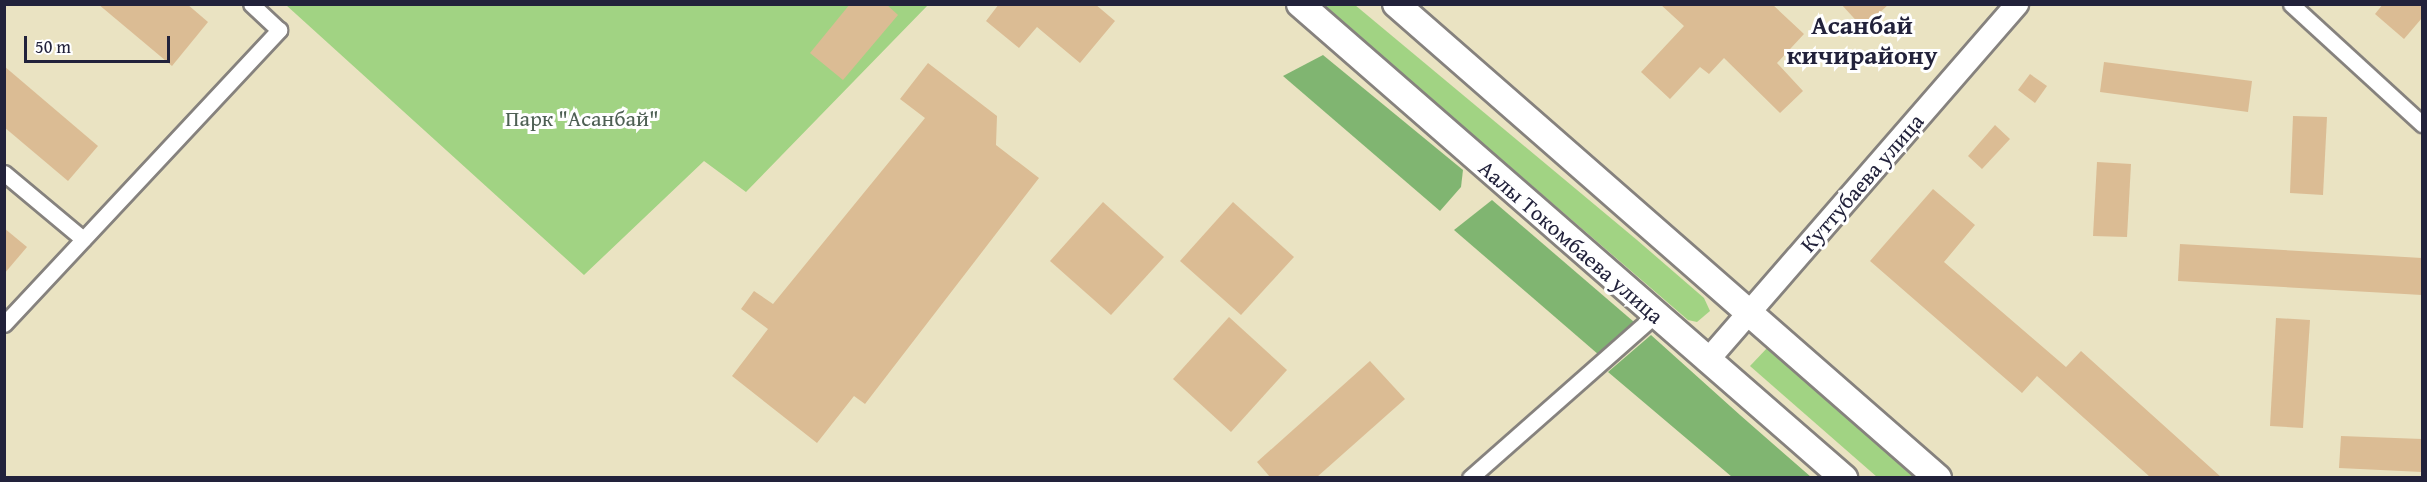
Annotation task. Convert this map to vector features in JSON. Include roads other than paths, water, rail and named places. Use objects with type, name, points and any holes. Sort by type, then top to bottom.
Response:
[{"type":"main road","name":"Аалы Токомбаева улица","points":[[1300,4],[1707,361],[1844,477]]},
{"type":"main road","points":[[1395,4],[1938,477]]},
{"type":"main road","name":"Куттубаева улица","points":[[1707,361],[2017,4]]},
{"type":"street","points":[[4,324],[279,30],[250,4]]},
{"type":"street","points":[[2291,4],[2422,124]]},
{"type":"street","points":[[4,173],[82,239]]},
{"type":"street","points":[[1470,477],[1655,315]]},
{"type":"district","name":"Асанбай кичирайону","points":[[1862,40]]},
{"type":"park label","name":"Парк \"Асанбай\"","points":[[582,119]]}]
